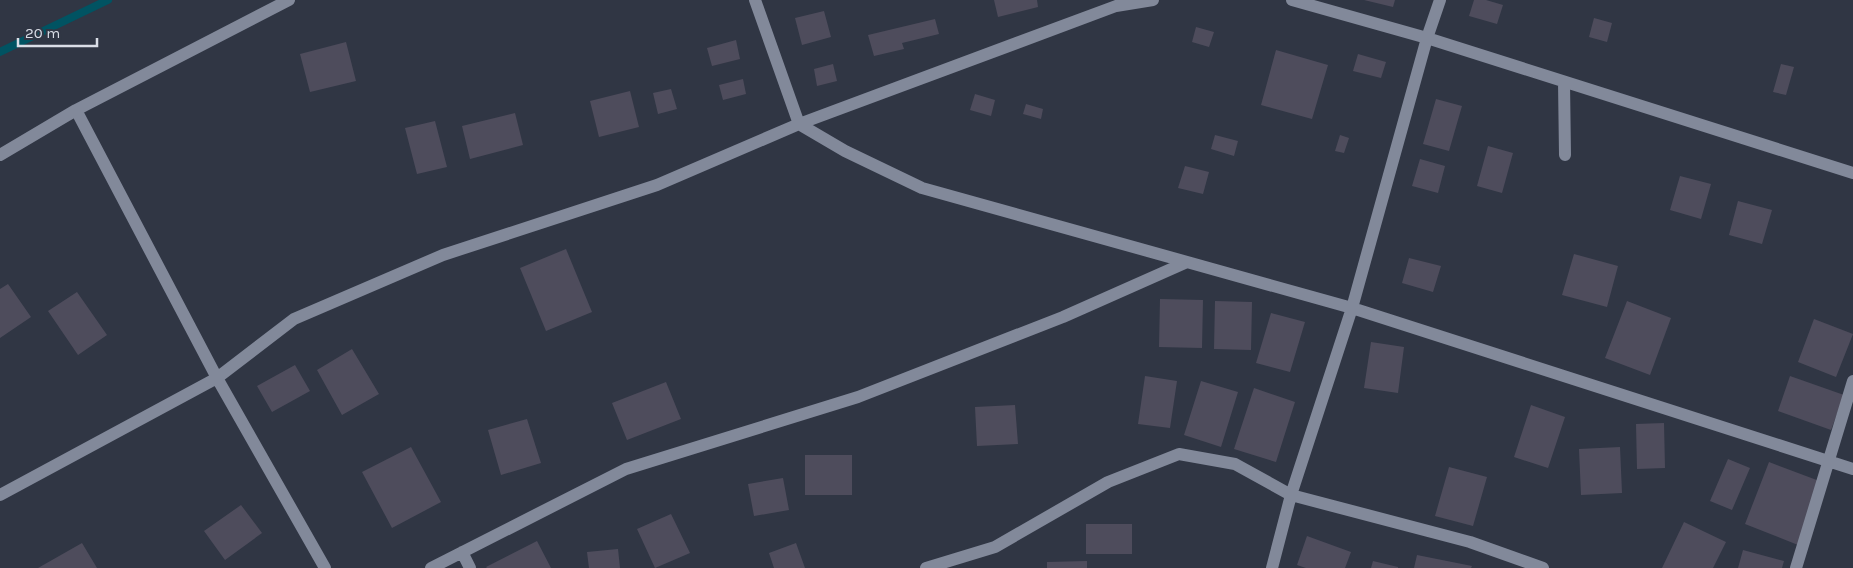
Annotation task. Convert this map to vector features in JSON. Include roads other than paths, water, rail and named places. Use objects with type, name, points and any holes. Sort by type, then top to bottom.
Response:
[{"type":"street","points":[[0,155],[76,110],[289,0]]},
{"type":"street","points":[[755,0],[799,124],[845,151],[922,188],[1352,308],[1853,469]]},
{"type":"street","points":[[0,495],[217,378],[294,319],[443,255],[657,185],[799,124],[1116,6],[1153,0]]},
{"type":"street","points":[[1292,0],[1427,38],[1853,173]]},
{"type":"street","points":[[1272,568],[1291,495],[1352,308],[1427,38],[1440,0]]},
{"type":"street","points":[[1564,82],[1565,155]]},
{"type":"street","points":[[76,110],[217,378],[325,568]]},
{"type":"street","points":[[430,568],[626,469],[858,397],[1064,317],[1187,262]]},
{"type":"street","points":[[1796,568],[1830,462],[1853,380]]},
{"type":"street","points":[[926,568],[994,547],[1108,482],[1179,454],[1235,464],[1291,495],[1470,542],[1544,568]]},
{"type":"street","points":[[462,552],[470,568]]},
{"type":"waterway","points":[[0,52],[108,0]]}]
